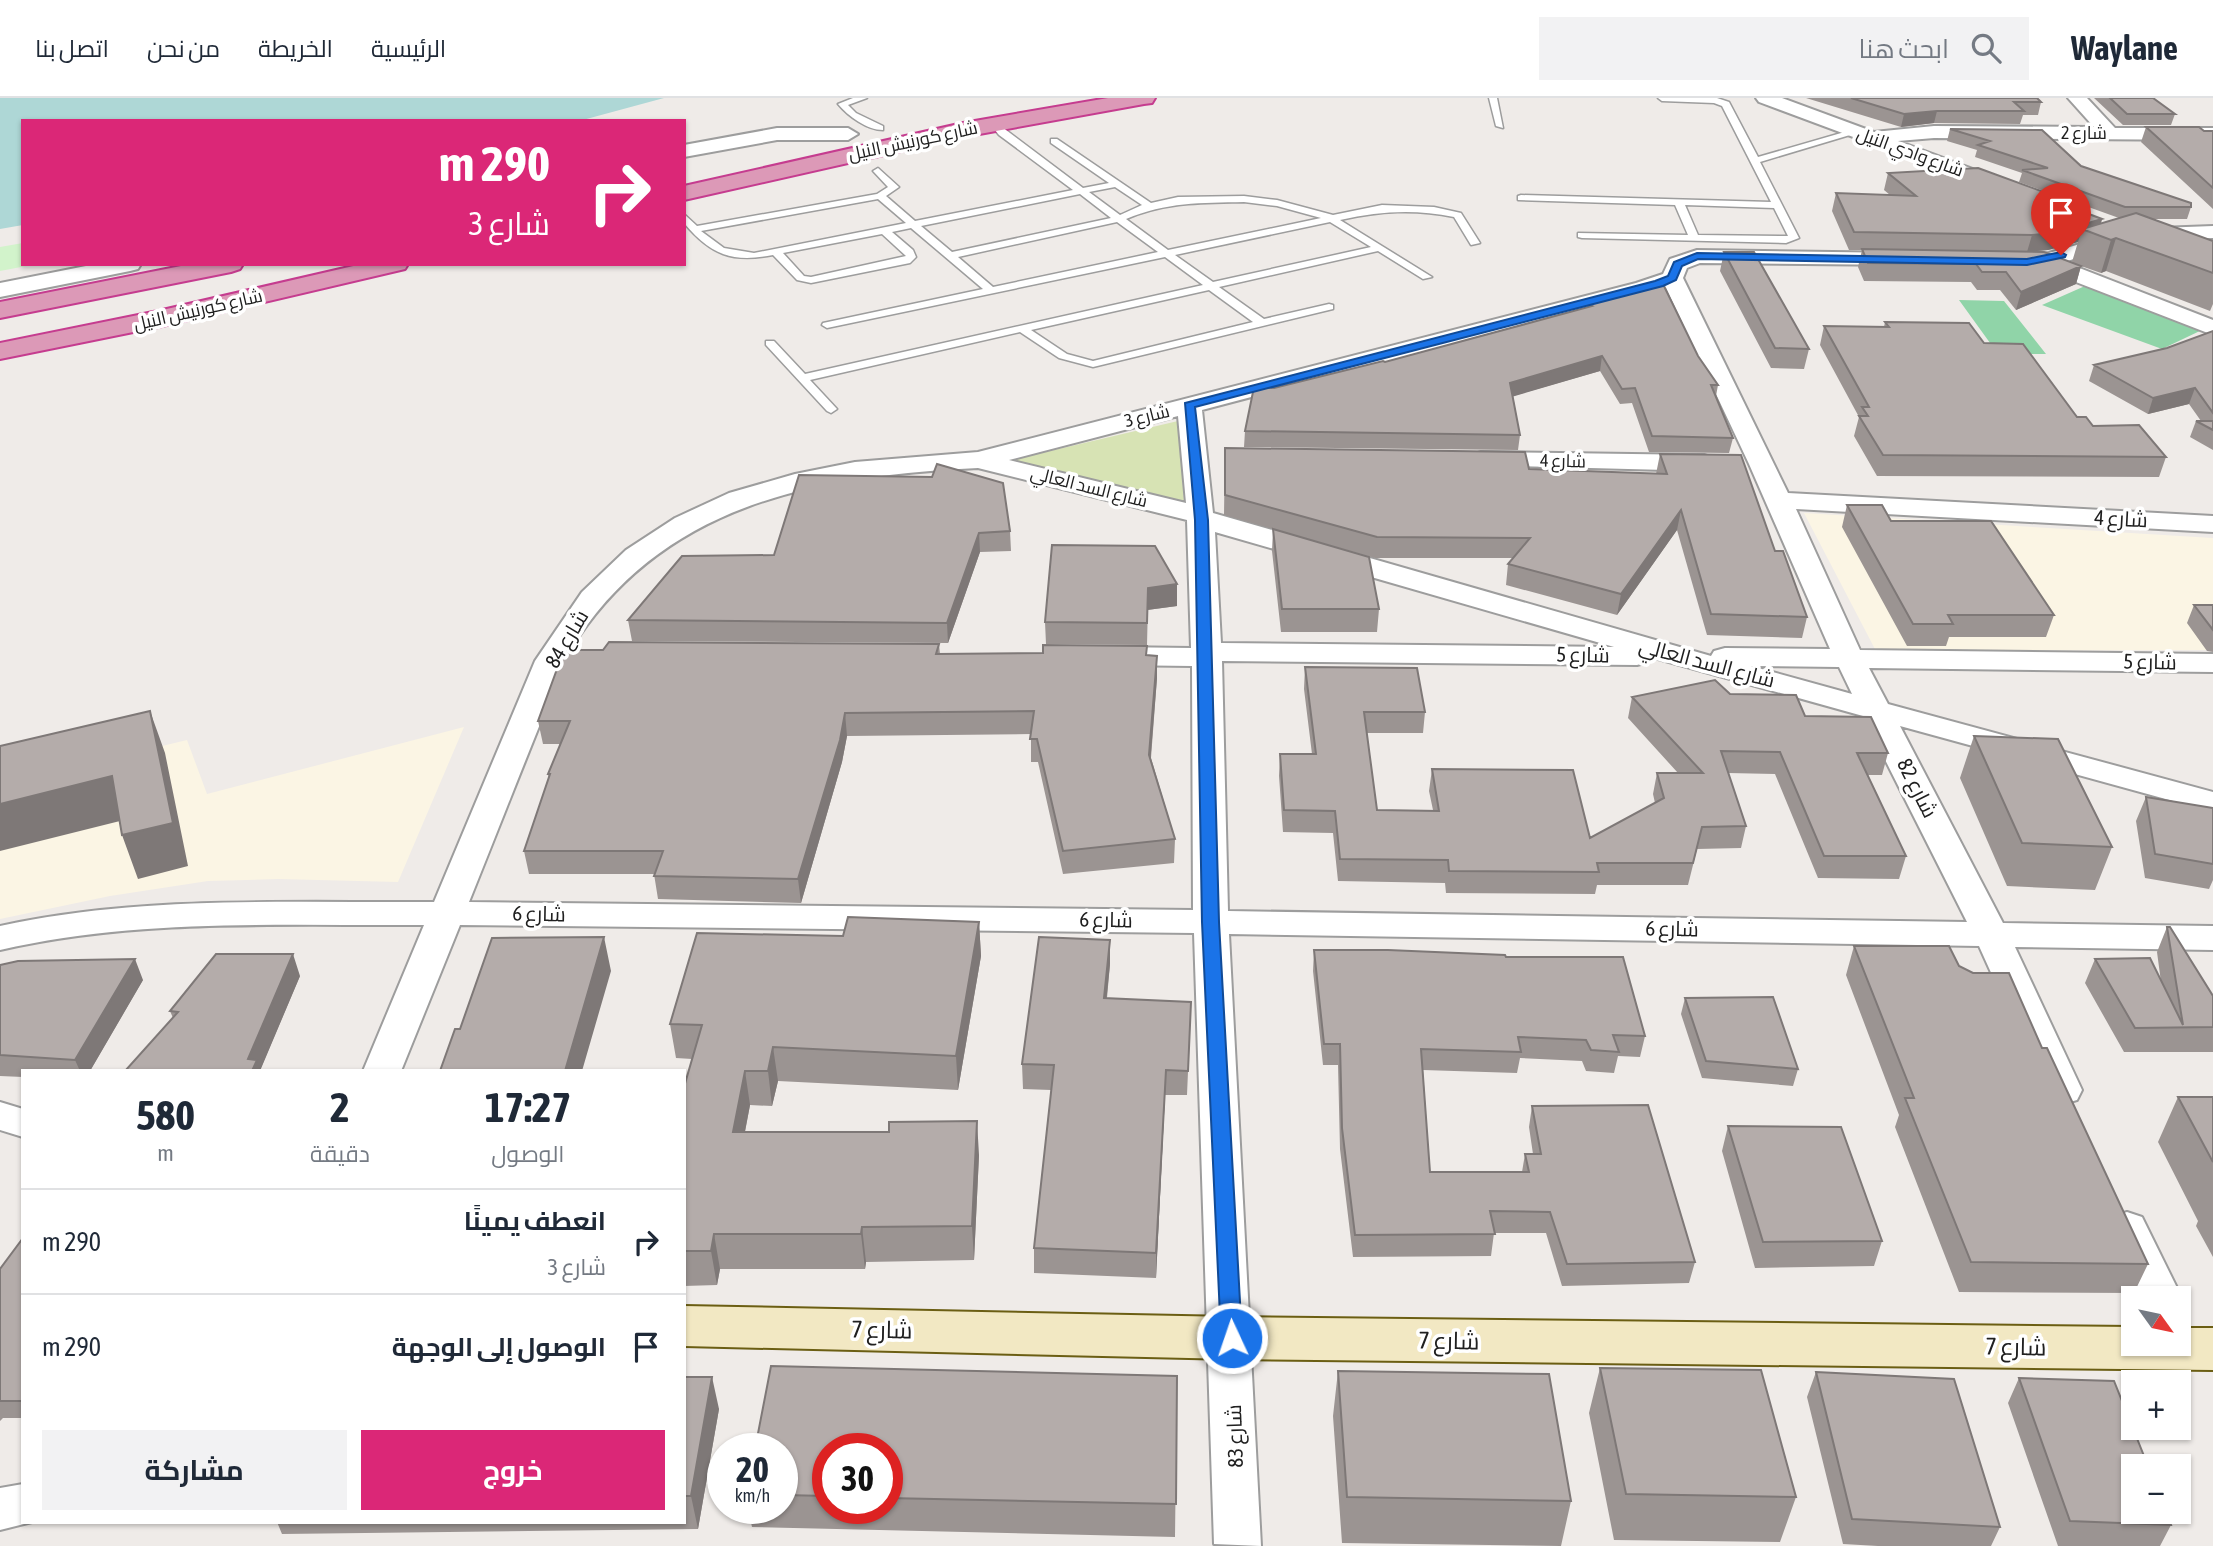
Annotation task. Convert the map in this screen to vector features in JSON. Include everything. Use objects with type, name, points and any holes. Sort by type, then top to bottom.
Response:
[{"type":"highway","name":"شارع كورنيش النيل","points":[[686,169],[1033,98]]},
{"type":"highway","name":"شارع كورنيش النيل","points":[[686,193],[994,124],[1144,98]]},
{"type":"highway","name":"شارع كورنيش النيل","points":[[0,310],[222,266]]},
{"type":"highway","name":"شارع كورنيش النيل","points":[[0,351],[222,305],[388,266]]},
{"type":"highway","points":[[194,272],[183,287],[186,293],[194,299],[222,305]]},
{"type":"highway","points":[[78,295],[94,297],[113,308],[113,315],[107,324],[95,332]]},
{"type":"street","name":"شارع وادي النيل","points":[[1765,98],[2015,191]]},
{"type":"street","points":[[2077,98],[2110,133]]},
{"type":"street","name":"شارع 2","points":[[1863,135],[1934,132],[2213,134]]},
{"type":"street","points":[[686,151],[777,134],[848,134]]},
{"type":"street","points":[[2106,225],[2178,252]]},
{"type":"street","points":[[1986,261],[2040,260],[2132,235],[2213,232]]},
{"type":"street","name":"شارع 3","points":[[978,460],[1620,294],[1672,278],[1678,264],[1685,259],[1711,254],[1931,260]]},
{"type":"street","points":[[2040,260],[2213,328]]},
{"type":"street","points":[[0,290],[120,266]]},
{"type":"street","name":"شارع 82","points":[[1672,278],[1762,464],[1849,658],[1992,934],[2078,1123]]},
{"type":"street","name":"شارع 83","points":[[1189,405],[1210,457],[1201,518],[1211,922],[1232,1338],[1238,1544]]},
{"type":"street","name":"شارع السد العالي","points":[[978,460],[1201,518],[1679,656],[2213,802]]},
{"type":"street","name":"شارع 84","points":[[383,1069],[447,913],[568,652],[609,578],[644,548],[686,523],[733,501],[786,484],[840,471],[909,462],[978,460]]},
{"type":"street","name":"شارع 4","points":[[1458,460],[1762,464]]},
{"type":"street","name":"شارع 4","points":[[1778,500],[2213,524]]},
{"type":"street","name":"شارع 5","points":[[1081,656],[1679,656],[2213,663]]},
{"type":"street","name":"شارع 6","points":[[0,938],[58,925],[160,915],[447,913],[2213,938]]},
{"type":"street","points":[[0,1116],[21,1122]]},
{"type":"street","points":[[2113,1198],[2154,1286]]},
{"type":"street","name":"شارع 7","points":[[686,1326],[1232,1338],[2192,1346]]},
{"type":"street","points":[[0,1509],[21,1505]]},
{"type":"lane","points":[[863,98],[842,104],[853,114],[880,128]]},
{"type":"lane","points":[[1493,98],[1500,126]]},
{"type":"lane","points":[[1582,235],[1791,240],[1793,236],[1726,104],[1715,100],[1662,98]]},
{"type":"lane","points":[[994,124],[1002,133],[1080,191],[1263,324]]},
{"type":"lane","points":[[1755,161],[1863,135]]},
{"type":"lane","points":[[1054,141],[1149,206]]},
{"type":"lane","points":[[694,229],[880,196],[894,187],[878,171]]},
{"type":"lane","points":[[686,219],[714,250],[754,256],[1117,184]]},
{"type":"lane","points":[[880,196],[990,290]]},
{"type":"lane","points":[[950,256],[1118,219],[1149,206],[1200,198],[1244,199],[1287,205],[1329,217],[1427,277]]},
{"type":"lane","points":[[1521,198],[1778,205]]},
{"type":"lane","points":[[1679,202],[1694,238]]},
{"type":"lane","points":[[827,325],[1329,217],[1382,208],[1447,211],[1464,220],[1475,243]]},
{"type":"lane","points":[[777,253],[801,278],[811,280],[906,261],[911,257],[909,252],[885,231]]},
{"type":"lane","points":[[803,378],[1379,248]]},
{"type":"lane","points":[[1023,328],[1071,361],[1093,364],[1329,307]]},
{"type":"lane","points":[[770,343],[831,409]]},
{"type":"shaded area","points":[[1804,513],[2213,538],[2213,650],[1876,651]]},
{"type":"shaded area","points":[[464,727],[398,882],[278,879],[208,881],[110,896],[0,919],[0,785],[187,740],[207,794]]},
{"type":"green space","points":[[21,243],[21,266],[26,266],[0,271],[0,247]]},
{"type":"green space","points":[[2085,286],[2204,329],[2162,349],[2042,305]]},
{"type":"green space","points":[[1959,300],[2004,301],[2046,354],[1998,354]]},
{"type":"green space","points":[[1178,421],[1184,502],[1012,460]]},
{"type":"water","points":[[0,98],[664,98],[586,119],[21,119],[21,225],[0,229]]},
{"type":"building","points":[[1851,98],[2037,98],[2041,102],[2014,102],[2024,111],[1937,111],[1904,114]]},
{"type":"building","points":[[2110,98],[2153,98],[2175,114],[2127,114]]},
{"type":"building","points":[[2146,127],[2199,127],[2204,131],[2213,131],[2213,188]]},
{"type":"building","points":[[1950,129],[2042,130],[2081,166],[2191,203],[2191,207],[2125,207],[2022,170],[2048,168],[1978,145],[1990,141]]},
{"type":"building","points":[[1978,168],[2071,202],[2057,202],[2102,219],[2054,233],[2032,235],[1854,232],[1836,193],[1916,196],[1888,173]]},
{"type":"building","points":[[2136,213],[2213,241],[2213,273],[2116,238],[2111,240],[2082,229]]},
{"type":"building","points":[[1862,249],[2044,252],[2081,266],[2021,292],[2006,272],[1982,272],[1976,264],[1868,263]]},
{"type":"building","points":[[1724,252],[1754,252],[1809,349],[1775,348]]},
{"type":"building","points":[[1663,284],[1698,356],[1718,385],[1711,385],[1733,438],[1652,436],[1635,388],[1622,389],[1602,356],[1510,383],[1520,435],[1245,431],[1254,387],[1274,388],[1385,362]]},
{"type":"building","points":[[1885,322],[1969,323],[1984,343],[2023,344],[2077,417],[2086,417],[2093,426],[2139,425],[2166,457],[1883,455],[1859,416],[1868,416],[1862,407],[1869,407],[1824,326],[1889,327]]},
{"type":"building","points":[[2213,331],[2213,413],[2195,388],[2153,398],[2094,365],[2167,348]]},
{"type":"building","points":[[2196,421],[2213,421],[2213,430]]},
{"type":"building","points":[[1225,448],[1525,452],[1529,469],[1667,474],[1660,454],[1741,455],[1775,551],[1783,551],[1807,617],[1711,614],[1681,510],[1621,594],[1508,564],[1530,538],[1377,537],[1225,495]]},
{"type":"building","points":[[937,464],[1003,483],[1010,531],[979,533],[947,623],[628,620],[682,556],[774,555],[799,475],[932,477]]},
{"type":"building","points":[[1847,505],[1882,505],[1891,521],[1991,521],[2054,615],[1948,615],[1953,624],[1913,624]]},
{"type":"building","points":[[1273,529],[1369,557],[1379,609],[1282,609]]},
{"type":"building","points":[[1052,545],[1155,546],[1177,584],[1148,588],[1147,623],[1045,622]]},
{"type":"building","points":[[2194,605],[2213,605],[2213,630]]},
{"type":"building","points":[[609,642],[939,644],[936,654],[1043,653],[1043,645],[1147,646],[1146,655],[1157,656],[1149,755],[1175,839],[1063,851],[1037,739],[1030,739],[1034,711],[845,713],[840,740],[798,879],[654,876],[663,851],[524,851],[548,774],[570,721],[538,721],[564,650],[603,650]]},
{"type":"building","points":[[1305,667],[1417,668],[1425,712],[1364,712],[1377,810],[1439,811],[1432,769],[1573,770],[1590,838],[1664,798],[1657,773],[1703,773],[1632,697],[1715,680],[1730,694],[1796,695],[1805,716],[1871,717],[1888,753],[1857,753],[1906,856],[1824,856],[1780,752],[1721,751],[1746,826],[1702,827],[1693,863],[1597,863],[1599,872],[1449,871],[1448,860],[1340,859],[1335,811],[1284,810],[1280,754],[1316,754]]},
{"type":"building","points":[[150,711],[173,823],[122,835],[112,776],[0,804],[0,746]]},
{"type":"building","points":[[1974,736],[2058,739],[2112,847],[2022,843]]},
{"type":"building","points":[[2146,797],[2213,808],[2213,864],[2155,854]]},
{"type":"building","points":[[848,917],[979,922],[956,1056],[773,1047],[768,1071],[745,1071],[733,1132],[889,1132],[889,1122],[977,1121],[972,1226],[862,1227],[861,1234],[714,1234],[711,1251],[686,1251],[686,1080],[702,1025],[670,1024],[697,933],[843,936]]},
{"type":"building","points":[[2167,927],[2170,927],[2213,996],[2213,1027],[2135,1028],[2095,959],[2150,958],[2183,1025]]},
{"type":"building","points":[[604,937],[566,1069],[441,1069],[455,1029],[460,1029],[492,938]]},
{"type":"building","points":[[1039,937],[1110,940],[1104,998],[1191,1002],[1188,1071],[1166,1070],[1156,1253],[1034,1248],[1054,1065],[1022,1064]]},
{"type":"building","points":[[1854,946],[1949,946],[1959,966],[1973,973],[2009,973],[2042,1048],[2047,1048],[2148,1264],[1971,1262],[1905,1098],[1914,1098]]},
{"type":"building","points":[[1314,950],[1388,950],[1506,957],[1623,957],[1645,1036],[1613,1035],[1619,1052],[1591,1050],[1586,1040],[1518,1037],[1521,1052],[1421,1049],[1430,1172],[1529,1172],[1525,1154],[1541,1154],[1532,1106],[1648,1105],[1695,1262],[1567,1264],[1550,1212],[1490,1211],[1495,1234],[1355,1235],[1342,1128],[1340,1044],[1324,1044]]},
{"type":"building","points":[[216,954],[293,954],[248,1059],[257,1060],[253,1069],[127,1069],[178,1012],[170,1011]]},
{"type":"building","points":[[135,959],[75,1060],[0,1055],[0,965],[18,961]]},
{"type":"building","points":[[1773,997],[1798,1069],[1706,1061],[1685,998]]},
{"type":"building","points":[[2178,1097],[2213,1097],[2213,1162]]},
{"type":"building","points":[[1728,1126],[1841,1127],[1882,1241],[1763,1242]]},
{"type":"building","points":[[21,1241],[21,1401],[0,1401],[0,1269]]},
{"type":"building","points":[[771,1366],[1177,1376],[1176,1504],[903,1498],[903,1433],[812,1433],[812,1496],[798,1495],[798,1433],[758,1433]]},
{"type":"building","points":[[1600,1368],[1761,1370],[1796,1497],[1626,1494]]},
{"type":"building","points":[[1338,1371],[1549,1374],[1571,1501],[1347,1497]]},
{"type":"building","points":[[1816,1372],[1954,1379],[2000,1527],[1852,1519]]},
{"type":"building","points":[[686,1377],[712,1377],[691,1496],[686,1496]]},
{"type":"building","points":[[2019,1378],[2114,1381],[2121,1398],[2121,1440],[2138,1440],[2143,1454],[2121,1454],[2121,1523],[2070,1521]]},
{"type":"route","points":[[1232,1338],[1211,922],[1202,520],[1189,405],[1659,284],[1672,278],[1678,264],[1697,256],[1711,254],[2027,262],[2061,255]]}]
